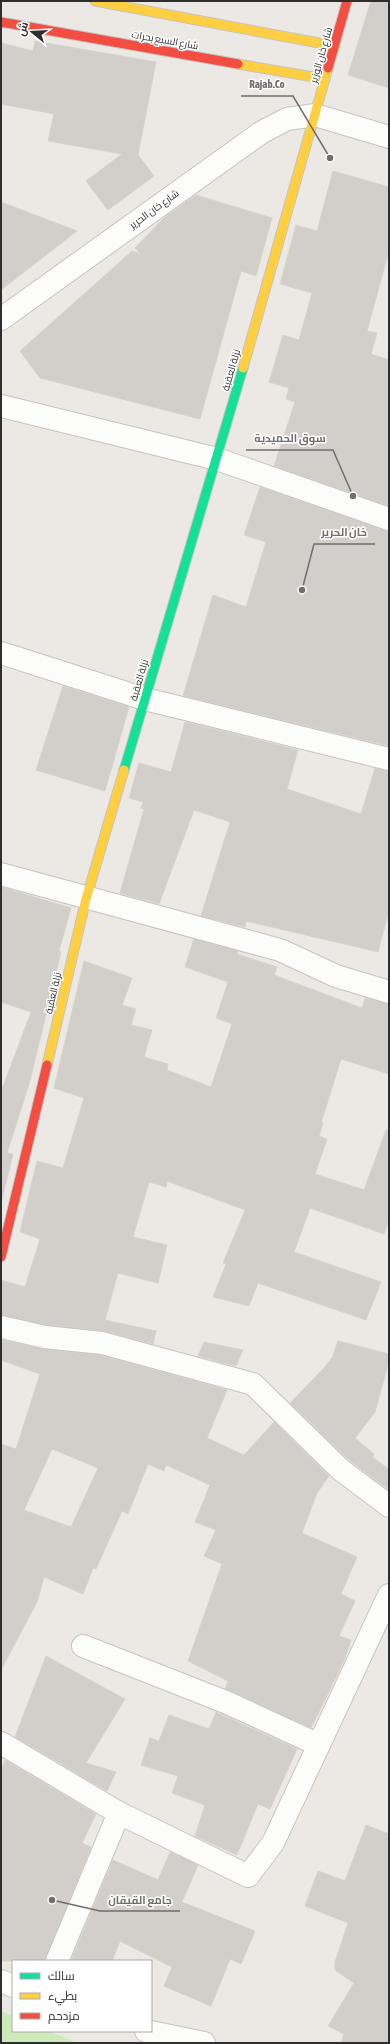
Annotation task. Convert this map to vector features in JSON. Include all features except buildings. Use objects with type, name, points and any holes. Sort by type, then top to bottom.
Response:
[{"type":"street","points":[[95,1],[335,46]]},
{"type":"street","name":"شارع خان الوزير","points":[[315,115],[347,1]]},
{"type":"street","name":"شارع السبع بحرات","points":[[1,22],[325,79]]},
{"type":"street","name":"شارع خان الحرير","points":[[1,319],[262,132],[287,119],[301,115],[315,115]]},
{"type":"street","points":[[315,115],[389,137]]},
{"type":"street","name":"نزلة العقبة","points":[[1,1257],[86,899],[207,488],[217,459],[315,115]]},
{"type":"street","points":[[1,406],[217,459],[389,519]]},
{"type":"street","points":[[1,653],[145,699],[389,759]]},
{"type":"street","points":[[1,874],[86,899],[280,950],[336,976],[389,992]]},
{"type":"street","points":[[1,1327],[45,1337],[102,1343],[253,1384],[341,1470],[389,1506]]},
{"type":"street","points":[[1,1743],[119,1813],[248,1876],[273,1843],[389,1595]]},
{"type":"street","points":[[83,1646],[228,1703],[319,1745]]},
{"type":"street","points":[[57,1960],[119,1813]]},
{"type":"street","points":[[1,1980],[12,1986]]},
{"type":"street","points":[[151,2032],[204,2043]]},
{"type":"green space","points":[[1,2011],[12,2016],[12,2032],[51,2032],[77,2043],[1,2043]]},
{"type":"traffic: fast","points":[[124,770],[243,368]]},
{"type":"traffic: slow","points":[[95,1],[335,46]]},
{"type":"traffic: slow","points":[[238,64],[325,79]]},
{"type":"traffic: slow","points":[[243,368],[328,68]]},
{"type":"traffic: slow","points":[[47,1065],[86,899],[124,770]]},
{"type":"traffic: jam","points":[[328,68],[347,1]]},
{"type":"traffic: jam","points":[[1,22],[238,64]]},
{"type":"traffic: jam","points":[[1,1257],[47,1065]]},
{"type":"place","name":"Rajab.Co","points":[[330,158]]},
{"type":"place","name":"سوق الحميدية","points":[[353,496]]},
{"type":"place","name":"خان الحرير","points":[[302,590]]},
{"type":"place","name":"جامع القيقان","points":[[52,1900]]}]
